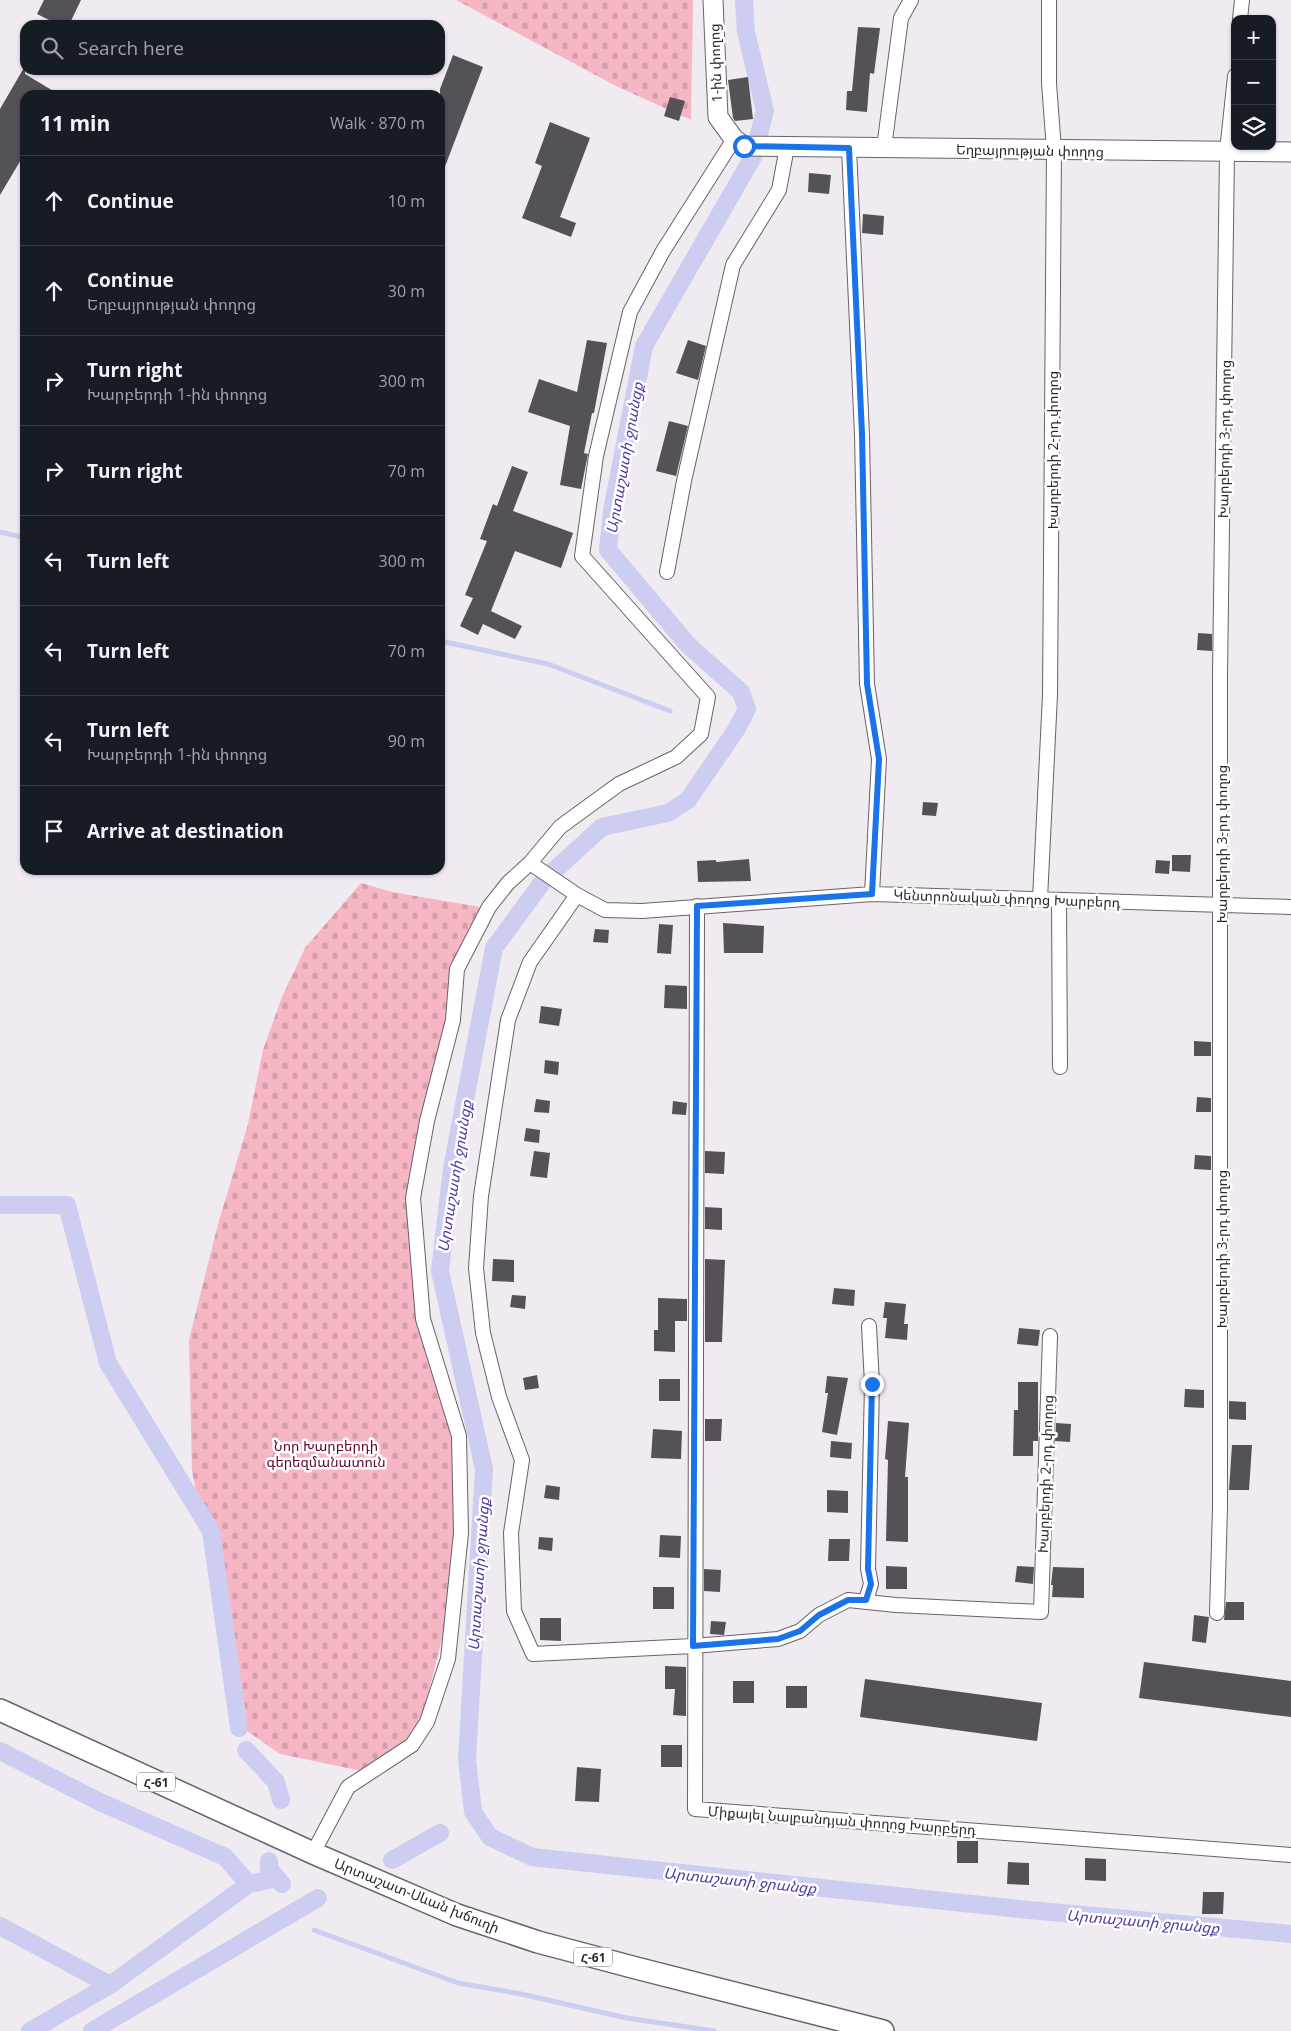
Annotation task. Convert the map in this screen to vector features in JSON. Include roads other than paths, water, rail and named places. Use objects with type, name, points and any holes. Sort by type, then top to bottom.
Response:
[{"type":"main road","name":"Արտաշատ-Սևան խճուղի","points":[[0,1710],[313,1853],[457,1915],[538,1942],[883,2031]]},
{"type":"street","name":"1-ին փողոց","points":[[713,0],[718,117],[739,142]]},
{"type":"street","points":[[884,148],[901,18],[911,0]]},
{"type":"street","name":"Խարբերդի 2-րդ փողոց","points":[[1040,899],[1050,696],[1054,150],[1049,83],[1049,0]]},
{"type":"street","points":[[1240,15],[1242,0]]},
{"type":"street","name":"Խարբերդի 3-րդ փողոց","points":[[1217,1613],[1220,1508],[1220,675],[1227,152],[1232,105]]},
{"type":"street","name":"Եղբայրության փողոց","points":[[739,142],[778,147],[1291,152]]},
{"type":"street","points":[[313,1853],[348,1787],[412,1745],[427,1722],[448,1659],[461,1533],[459,1436],[423,1319],[413,1198],[427,1121],[453,1020],[457,969],[489,907],[508,883],[530,863],[560,827],[619,784],[676,757],[701,734],[708,696],[582,556],[596,456],[630,312],[663,251],[739,142]]},
{"type":"street","points":[[668,572],[684,481],[733,265],[779,190],[778,147]]},
{"type":"street","points":[[849,148],[862,434],[867,684],[879,759],[872,894]]},
{"type":"street","name":"Կենտրոնական փողոց Խարբերդ","points":[[530,863],[577,896],[605,910],[642,911],[872,894],[1291,907]]},
{"type":"street","points":[[577,896],[530,962],[508,1020],[481,1196],[476,1268],[483,1333],[499,1397],[522,1460],[511,1534],[514,1611],[533,1654],[693,1646],[778,1639],[800,1631],[819,1615],[848,1600],[866,1600],[871,1584],[868,1569],[872,1384],[869,1326]]},
{"type":"street","points":[[1059,900],[1060,1067]]},
{"type":"street","name":"Միքայել Նալբանդյան փողոց Խարբերդ","points":[[697,906],[693,1646],[695,1809],[1291,1855]]},
{"type":"street","name":"Խարբերդի 2-րդ փողոց","points":[[866,1600],[896,1605],[1041,1612],[1050,1336]]},
{"type":"waterway","name":"Արտաշատի ջրանցք","points":[[744,0],[746,32],[765,111],[753,157],[644,346],[612,511],[608,550],[689,646],[741,692],[747,709],[736,730],[688,800],[668,813],[602,827],[544,880],[494,948],[452,1168],[440,1271],[484,1469],[467,1759],[473,1812],[490,1837],[532,1857],[1029,1910],[1291,1934]]},
{"type":"waterway","points":[[0,532],[20,537]]},
{"type":"waterway","points":[[445,642],[548,664],[670,711]]},
{"type":"waterway","points":[[0,1205],[67,1205],[108,1363],[211,1531],[239,1728]]},
{"type":"waterway","points":[[246,1750],[276,1782],[281,1800]]},
{"type":"waterway","points":[[0,1751],[100,1802],[225,1857],[249,1884]]},
{"type":"waterway","points":[[392,1860],[440,1833]]},
{"type":"waterway","points":[[269,1861],[269,1869],[282,1884]]},
{"type":"waterway","points":[[30,2031],[110,1985],[249,1884],[277,1878]]},
{"type":"waterway","points":[[92,2031],[318,1898]]},
{"type":"waterway","points":[[0,1926],[110,1985]]},
{"type":"waterway","points":[[314,1930],[458,1983],[521,1994],[627,2018],[714,2031]]},
{"type":"park label","name":"Նոր Խարբերդի գերեզմանատուն","points":[[326,1454]]}]
